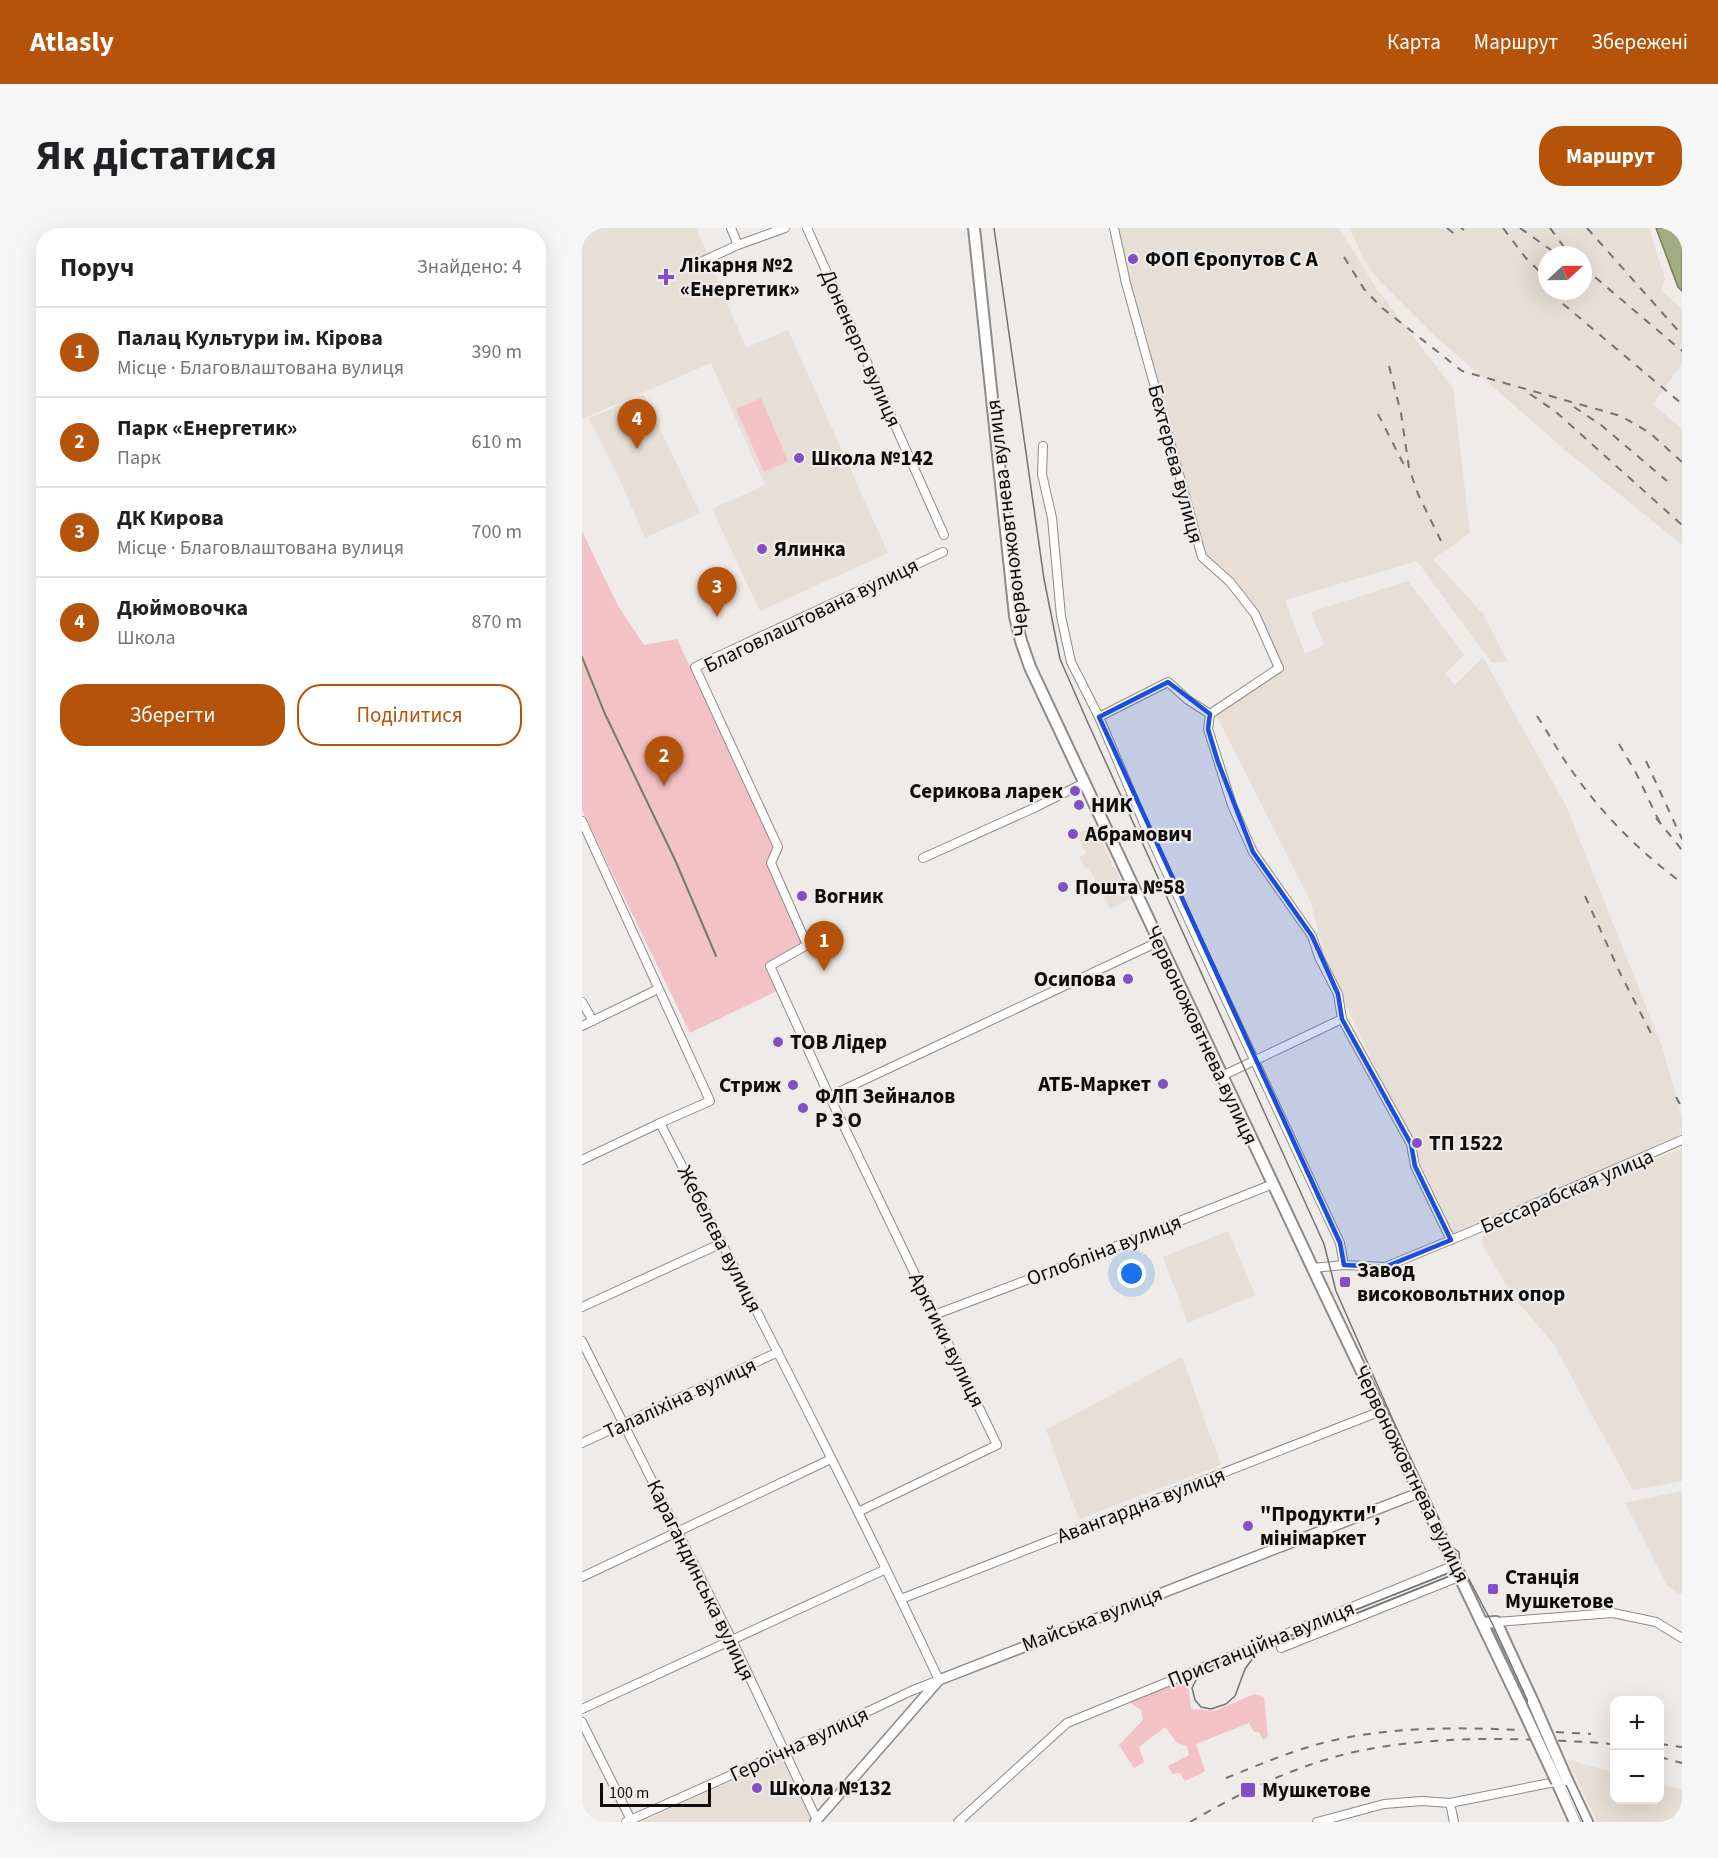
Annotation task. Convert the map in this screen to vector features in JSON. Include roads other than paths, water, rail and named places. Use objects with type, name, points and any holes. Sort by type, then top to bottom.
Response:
[{"type":"main road","name":"Червоножовтнева вулиця","points":[[974,228],[1015,616],[1030,667],[1158,942],[1420,1492],[1483,1623],[1527,1704]]},
{"type":"main road","points":[[1483,1623],[1496,1622],[1527,1704],[1562,1781],[1575,1822]]},
{"type":"main road","points":[[1562,1781],[1587,1822]]},
{"type":"street","points":[[731,228],[738,245]]},
{"type":"street","points":[[692,266],[738,245],[785,228]]},
{"type":"street","name":"Доненерго вулиця","points":[[807,228],[944,535]]},
{"type":"street","name":"Бехтерєва вулиця","points":[[1114,228],[1126,283],[1202,557],[1230,582],[1255,614],[1279,668],[1210,714]]},
{"type":"street","points":[[1043,446],[1042,474],[1052,518],[1061,616],[1071,662],[1099,717],[1152,841],[1340,1243],[1344,1265]]},
{"type":"street","name":"Благовлаштована вулиця","points":[[771,966],[807,945],[771,863],[778,847],[695,667],[943,552]]},
{"type":"street","points":[[1099,717],[1168,682],[1188,700],[1210,714],[1208,729],[1232,805],[1253,852],[1312,936],[1319,957],[1338,993],[1342,1018],[1411,1144],[1415,1167],[1451,1240]]},
{"type":"street","points":[[923,858],[1084,783]]},
{"type":"street","points":[[582,821],[710,1101],[582,1160]]},
{"type":"street","points":[[830,1096],[1158,942]]},
{"type":"street","name":"Арктики вулиця","points":[[771,966],[830,1096],[997,1445],[858,1512]]},
{"type":"street","points":[[582,1026],[658,988]]},
{"type":"street","points":[[582,1002],[593,1021]]},
{"type":"street","points":[[1222,1076],[1342,1018]]},
{"type":"street","name":"Жебелєва вулиця","points":[[660,1123],[778,1352],[939,1680]]},
{"type":"street","name":"Бессарабская улица","points":[[1313,1268],[1344,1265],[1385,1267],[1682,1140]]},
{"type":"street","name":"Оглобліна вулиця","points":[[934,1315],[1273,1184]]},
{"type":"street","points":[[582,1307],[722,1243]]},
{"type":"street","name":"Карагандинська вулиця","points":[[582,1341],[732,1640],[816,1821]]},
{"type":"street","name":"Талаліхіна вулиця","points":[[582,1443],[778,1352]]},
{"type":"street","name":"Авангардна вулиця","points":[[901,1599],[1381,1410]]},
{"type":"street","points":[[582,1577],[831,1459]]},
{"type":"street","name":"Майська вулиця","points":[[816,1821],[939,1680],[1420,1492]]},
{"type":"street","name":"Пристанційна вулиця","points":[[957,1822],[1067,1723],[1455,1565]]},
{"type":"street","points":[[582,1709],[886,1569]]},
{"type":"street","name":"Пристанційна вулиця","points":[[1281,1648],[1461,1576]]},
{"type":"street","points":[[1496,1622],[1613,1613],[1656,1622],[1682,1638]]},
{"type":"street","name":"Героїчна вулиця","points":[[630,1821],[939,1680]]},
{"type":"street","points":[[582,1722],[630,1821]]},
{"type":"street","points":[[1317,1822],[1384,1804],[1422,1801],[1450,1803],[1562,1781]]},
{"type":"street","points":[[1450,1803],[1454,1822]]},
{"type":"waterway","points":[[582,657],[605,714],[676,862],[716,956]]},
{"type":"tram line","points":[[994,228],[1044,579],[1060,659],[1324,1244],[1336,1291],[1392,1418],[1452,1547],[1492,1623],[1583,1822]]},
{"type":"tram line","points":[[1452,1547],[1459,1552],[1460,1567],[1455,1574],[1256,1654],[1245,1669],[1235,1696],[1226,1704],[1211,1709],[1201,1707],[1195,1700],[1192,1688],[1198,1676],[1210,1667],[1449,1573],[1456,1566],[1452,1547]]},
{"type":"railway","points":[[1447,228],[1458,237]]},
{"type":"railway","points":[[1503,228],[1538,270]]},
{"type":"railway","points":[[1520,228],[1545,246]]},
{"type":"railway","points":[[1550,228],[1563,246]]},
{"type":"railway","points":[[1587,228],[1682,335]]},
{"type":"railway","points":[[1344,257],[1364,289],[1381,307],[1462,371],[1621,416],[1650,433],[1682,462]]},
{"type":"railway","points":[[1592,275],[1682,351]]},
{"type":"railway","points":[[1560,300],[1682,404]]},
{"type":"railway","points":[[1389,366],[1401,413],[1409,468],[1418,494],[1441,541]]},
{"type":"railway","points":[[1530,394],[1556,412],[1682,525]]},
{"type":"railway","points":[[1574,407],[1601,425],[1667,481]]},
{"type":"railway","points":[[1378,414],[1405,467]]},
{"type":"railway","points":[[1537,716],[1567,764],[1609,817],[1651,858],[1682,883]]},
{"type":"railway","points":[[1619,744],[1660,823]]},
{"type":"railway","points":[[1646,761],[1682,839]]},
{"type":"railway","points":[[1656,818],[1682,850]]},
{"type":"railway","points":[[1585,896],[1621,975],[1654,1039]]},
{"type":"railway","points":[[1676,1097],[1682,1108]]},
{"type":"railway","points":[[1226,1778],[1307,1747],[1357,1736],[1426,1729],[1519,1730]]},
{"type":"railway","points":[[1540,1731],[1591,1734]]},
{"type":"railway","points":[[1190,1822],[1235,1797],[1306,1766],[1381,1747],[1465,1739],[1521,1739],[1610,1744]]},
{"type":"railway","points":[[1664,1745],[1682,1747]]},
{"type":"railway","points":[[1664,1758],[1682,1763]]},
{"type":"place","name":"ФОП Єропутов С А","points":[[1133,259]]},
{"type":"place","name":"Лікарня №2 «Енергетик»","points":[[666,277]]},
{"type":"place","name":"Дюймовочка","points":[[637,449]]},
{"type":"place","name":"Школа №142","points":[[799,458]]},
{"type":"place","name":"Ялинка","points":[[762,549]]},
{"type":"place","name":"ДК Кирова","points":[[717,617]]},
{"type":"place","name":"Парк «Енергетик»","points":[[664,786]]},
{"type":"place","name":"Серикова ларек","points":[[1075,791]]},
{"type":"place","name":"НИК","points":[[1079,805]]},
{"type":"place","name":"Абрамович","points":[[1073,834]]},
{"type":"place","name":"Пошта №58","points":[[1063,887]]},
{"type":"place","name":"Вогник","points":[[802,896]]},
{"type":"place","name":"Палац Культури ім. Кірова","points":[[824,971]]},
{"type":"place","name":"Осипова","points":[[1128,979]]},
{"type":"place","name":"ТОВ Лідер","points":[[778,1042]]},
{"type":"place","name":"АТБ-Маркет","points":[[1163,1084]]},
{"type":"place","name":"Стриж","points":[[793,1085]]},
{"type":"place","name":"ФЛП Зейналов Р З О","points":[[803,1108]]},
{"type":"place","name":"ТП 1522","points":[[1417,1143]]},
{"type":"place","name":"Завод високовольтних опор","points":[[1345,1282]]},
{"type":"place","name":"\"Продукти\", мінімаркет","points":[[1248,1526]]},
{"type":"place","name":"Станція Мушкетове","points":[[1493,1589]]},
{"type":"place","name":"Школа №132","points":[[757,1788]]},
{"type":"place","name":"Мушкетове","points":[[1248,1790]]}]
